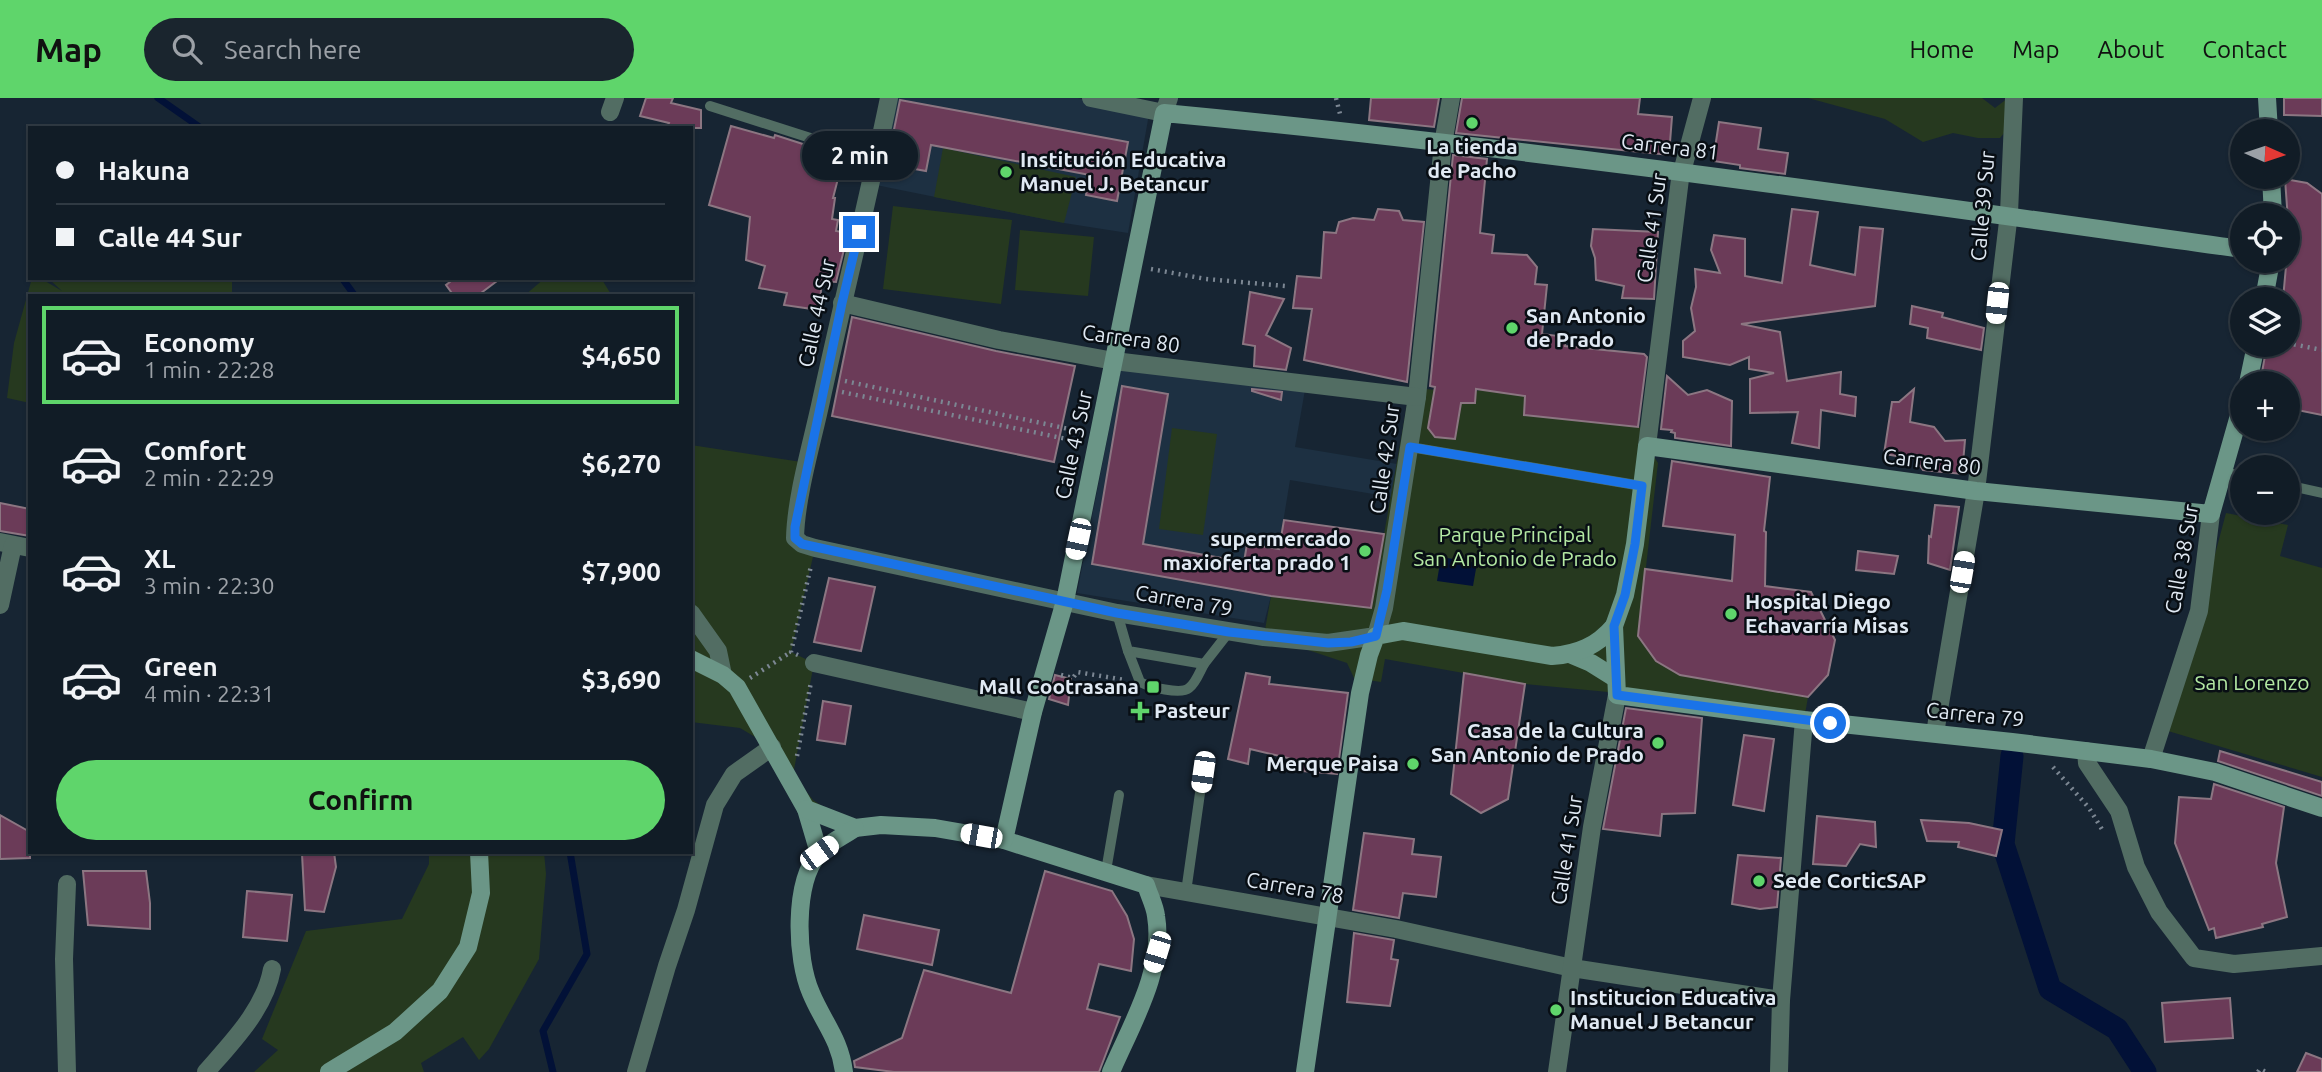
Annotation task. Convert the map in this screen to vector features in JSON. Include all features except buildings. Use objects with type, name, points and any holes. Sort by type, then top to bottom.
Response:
[{"type":"main road","points":[[2267,98],[2268,119]]},
{"type":"main road","name":"Carrera 81","points":[[1166,106],[1682,171],[2230,247]]},
{"type":"main road","name":"Calle 43 Sur","points":[[1003,839],[1033,712],[1065,601],[1166,106]]},
{"type":"main road","name":"Calle 38 Sur","points":[[2211,514],[2232,441]]},
{"type":"main road","name":"Calle 41 Sur","points":[[1616,686],[1614,626],[1628,582],[1647,446]]},
{"type":"main road","name":"Carrera 80","points":[[1647,446],[1976,491],[2211,514]]},
{"type":"main road","name":"Carrera 79","points":[[1376,636],[1403,631],[1552,656],[1572,654],[1590,648],[1614,626]]},
{"type":"main road","name":"Calle 42 Sur","points":[[1305,1072],[1360,694],[1376,636]]},
{"type":"main road","name":"Carrera 79","points":[[1572,654],[1591,663],[1616,686],[1804,720],[2151,759],[2215,772],[2322,808]]},
{"type":"main road","points":[[698,662],[730,681],[772,747],[806,809],[819,853]]},
{"type":"main road","name":"Carrera 78","points":[[806,809],[855,828],[881,825],[935,828],[1003,839],[1146,885]]},
{"type":"main road","points":[[845,1072],[832,1030],[810,993],[800,950],[800,905],[807,877],[819,853],[855,828]]},
{"type":"main road","points":[[329,1072],[395,1032],[440,991],[468,947],[481,893],[479,854]]},
{"type":"main road","points":[[1111,1072],[1143,999],[1157,952],[1156,915],[1146,885]]},
{"type":"street","name":"Calle 44 Sur","points":[[795,538],[795,527],[842,303],[889,98]]},
{"type":"street","name":"Carrera 81","points":[[1091,98],[1166,106]]},
{"type":"street","name":"Calle 42 Sur","points":[[1376,636],[1387,590],[1417,397],[1451,98]]},
{"type":"street","name":"Calle 41 Sur","points":[[1647,446],[1682,171],[1702,98]]},
{"type":"street","name":"Calle 39 Sur","points":[[1935,733],[1976,491],[2008,216],[2014,98]]},
{"type":"street","name":"Carrera 80","points":[[842,303],[999,340],[1114,361],[1417,397]]},
{"type":"street","name":"Calle 38 Sur","points":[[2151,759],[2199,611],[2211,514]]},
{"type":"street","name":"Carrera 79","points":[[795,538],[802,544],[815,548],[1117,613],[1229,632],[1328,643],[1351,642],[1376,636]]},
{"type":"street","points":[[0,605],[14,545]]},
{"type":"street","points":[[693,616],[718,651],[730,681]]},
{"type":"street","points":[[814,663],[1033,712]]},
{"type":"street","name":"Calle 41 Sur","points":[[1557,1072],[1592,827],[1616,686]]},
{"type":"street","points":[[1779,1072],[1781,1000],[1804,720]]},
{"type":"street","points":[[636,1072],[715,805],[734,774],[772,747]]},
{"type":"street","points":[[2087,751],[2087,763],[2119,811],[2136,867],[2158,912],[2194,958],[2234,964],[2322,956]]},
{"type":"street","points":[[67,884],[64,959],[67,1072]]},
{"type":"street","name":"Carrera 78","points":[[1146,885],[1329,916],[1572,968],[1781,1000]]},
{"type":"street","points":[[206,1072],[260,1004],[272,969]]},
{"type":"lane","points":[[710,106],[876,159]]},
{"type":"lane","points":[[1410,447],[1642,486]]},
{"type":"lane","points":[[2223,472],[2230,473]]},
{"type":"lane","points":[[2300,488],[2322,493]]},
{"type":"lane","points":[[1117,613],[1140,682],[1146,686],[1187,691],[1229,632]]},
{"type":"lane","points":[[1128,651],[1204,664]]},
{"type":"lane","points":[[1186,892],[1203,772]]},
{"type":"lane","points":[[1106,871],[1119,795]]},
{"type":"path","points":[[1133,266],[1206,279],[1285,286]]},
{"type":"path","points":[[2300,346],[2322,350]]},
{"type":"path","points":[[825,383],[1090,434]]},
{"type":"path","points":[[825,383],[1088,443]]},
{"type":"path","points":[[791,652],[815,548]]},
{"type":"path","points":[[791,652],[814,663],[796,762]]},
{"type":"path","points":[[730,681],[791,652]]},
{"type":"path","points":[[1051,673],[1073,678],[1077,672],[1140,682]]},
{"type":"path","points":[[2258,1072],[2260,1069],[2266,1072]]},
{"type":"shaded area","name":"Institución Educativa Manuel J. Betancur","points":[[889,98],[1078,98],[1149,114],[1128,233],[1064,223],[871,184]]},
{"type":"shaded area","points":[[1121,369],[1306,384],[1295,447],[1397,464],[1391,497],[1290,480],[1264,623],[1077,593]]},
{"type":"green space","points":[[1808,98],[1982,98],[1995,108],[2008,98],[2013,122],[2000,138],[1978,138],[1953,133],[1923,142],[1885,119]]},
{"type":"green space","points":[[943,148],[1076,177],[1064,223],[934,197]]},
{"type":"green space","points":[[893,206],[1012,220],[1001,304],[883,289]]},
{"type":"green space","points":[[1020,230],[1094,237],[1088,296],[1015,290]]},
{"type":"green space","points":[[31,280],[43,280],[62,291],[50,280],[232,280],[232,294],[28,294],[28,403],[7,398],[14,343]]},
{"type":"green space","points":[[543,280],[602,280],[611,294],[526,294]]},
{"type":"green space","name":"Parque Principal San Antonio de Prado","points":[[1425,389],[1471,393],[1480,390],[1525,396],[1525,415],[1650,428],[1647,446],[1658,463],[1638,636],[1656,661],[1680,675],[1808,697],[1804,720],[1608,692],[1525,684],[1385,659],[1381,682],[1354,678],[1347,663],[1299,647],[1263,641],[1271,596],[1371,607],[1407,405]]},
{"type":"green space","points":[[1172,428],[1217,434],[1203,535],[1159,529]]},
{"type":"green space","points":[[693,445],[808,463],[795,527],[815,548],[791,652],[814,663],[793,775],[813,800],[855,828],[806,809],[772,747],[740,728],[693,722]]},
{"type":"green space","name":"San Lorenzo","points":[[2226,513],[2230,514],[2230,525],[2288,525],[2280,556],[2322,568],[2322,777],[2168,731]]},
{"type":"green space","points":[[429,854],[544,854],[546,874],[539,959],[489,1049],[479,1060],[463,1037],[421,1063],[424,1072],[254,1072],[278,1050],[262,1039],[306,931],[402,919],[429,864]]},
{"type":"water","points":[[1441,557],[1477,563],[1473,586],[1437,581]]},
{"type":"waterway","points":[[158,98],[198,126]]},
{"type":"waterway","points":[[343,280],[354,294]]},
{"type":"waterway","points":[[2012,756],[2003,844],[2050,989],[2117,1029],[2145,1072]]},
{"type":"waterway","points":[[553,1072],[543,1031],[587,954],[570,854]]},
{"type":"place","name":"La tienda de Pacho","points":[[1472,123]]},
{"type":"place","name":"Institución Educativa Manuel J. Betancur","points":[[1006,172]]},
{"type":"place","name":"San Antonio de Prado","points":[[1512,328]]},
{"type":"place","name":"supermercado maxioferta prado 1","points":[[1365,551]]},
{"type":"place","name":"Hospital Diego Echavarría Misas","points":[[1731,614]]},
{"type":"place","name":"Mall Cootrasana","points":[[1153,687]]},
{"type":"place","name":"Pasteur","points":[[1140,711]]},
{"type":"place","name":"Casa de la Cultura San Antonio de Prado","points":[[1658,743]]},
{"type":"place","name":"Merque Paisa","points":[[1413,764]]},
{"type":"place","name":"Sede CorticSAP","points":[[1759,881]]},
{"type":"place","name":"Institucion Educativa Manuel J Betancur","points":[[1556,1010]]},
{"type":"route","points":[[859,232],[795,527],[795,538],[802,544],[1117,613],[1264,637],[1328,643],[1351,642],[1376,636],[1384,608],[1410,447],[1642,486],[1625,595],[1614,626],[1617,695],[1830,723]]}]
